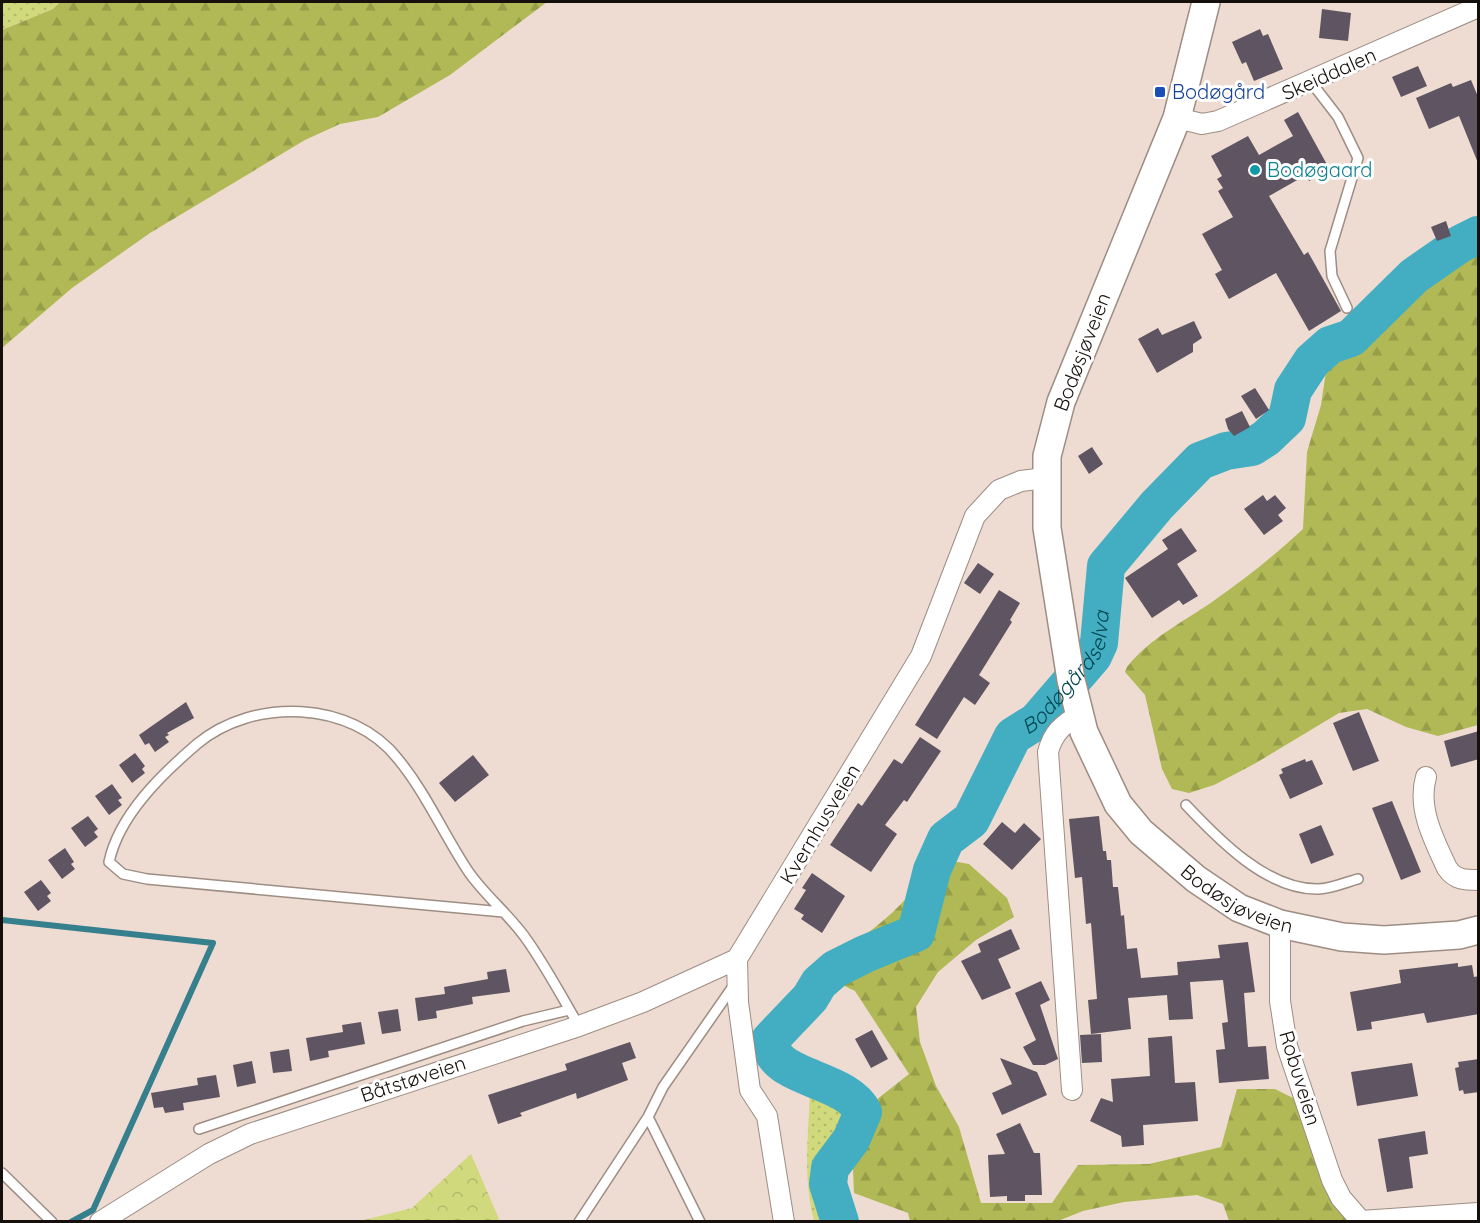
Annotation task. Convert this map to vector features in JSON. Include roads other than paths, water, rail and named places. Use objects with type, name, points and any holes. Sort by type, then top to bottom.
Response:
[{"type":"street","name":"Bodøsjøveien","points":[[1206,2],[1177,118],[1061,402],[1047,456],[1045,478],[1047,528],[1066,654],[1079,716],[1100,768],[1118,804],[1141,832],[1196,879],[1239,908],[1280,924],[1342,937],[1384,940],[1459,935],[1479,930]]},
{"type":"street","name":"Skeiddalen","points":[[1177,118],[1202,124],[1218,121],[1479,8]]},
{"type":"street","name":"Kvernhusveien","points":[[737,959],[921,656],[975,516],[999,490],[1021,481],[1045,478]]},
{"type":"street","points":[[1072,1090],[1065,966],[1048,752],[1052,737],[1064,724],[1079,716]]},
{"type":"street","points":[[1426,777],[1423,788],[1425,811],[1447,868],[1459,879],[1479,880]]},
{"type":"street","name":"Robuveien","points":[[1280,924],[1280,1001],[1287,1046],[1332,1180],[1341,1198],[1361,1221]]},
{"type":"street","points":[[737,959],[738,1002],[750,1090],[767,1116],[784,1221]]},
{"type":"street","name":"Båtstøveien","points":[[100,1221],[209,1155],[250,1134],[574,1018],[643,1002],[737,959]]},
{"type":"street","points":[[1361,1221],[1479,1213]]},
{"type":"lane","points":[[1311,82],[1338,117],[1358,158],[1330,251],[1332,276],[1347,308]]},
{"type":"lane","points":[[199,1129],[512,1025],[574,1018],[527,939],[469,873],[398,758],[369,732],[325,716],[297,712],[265,712],[230,723],[204,739],[171,766],[136,807],[113,842],[109,862],[123,874],[147,879],[503,912]]},
{"type":"lane","points":[[1186,805],[1224,845],[1261,872],[1302,888],[1320,889],[1358,879]]},
{"type":"lane","points":[[579,1221],[648,1117],[663,1087],[738,979]]},
{"type":"lane","points":[[648,1117],[700,1221]]},
{"type":"lane","points":[[2,1173],[52,1221]]},
{"type":"waterway","name":"Bodøgårdselva","points":[[840,1222],[828,1184],[830,1168],[851,1140],[863,1112],[854,1100],[841,1091],[782,1063],[773,1053],[770,1040],[810,998],[819,983],[835,969],[916,933],[932,870],[946,839],[971,820],[1013,736],[1037,721],[1093,656],[1099,643],[1106,566],[1157,505],[1200,461],[1226,451],[1252,447],[1266,438],[1287,418],[1293,390],[1312,361],[1330,345],[1351,338],[1414,276],[1460,244],[1478,235]]},
{"type":"waterway","points":[[2,920],[213,943],[93,1210],[71,1222]]},
{"type":"place","name":"Bodøgård","points":[[1160,92]]},
{"type":"place","name":"Bodøgaard","points":[[1255,170]]}]
